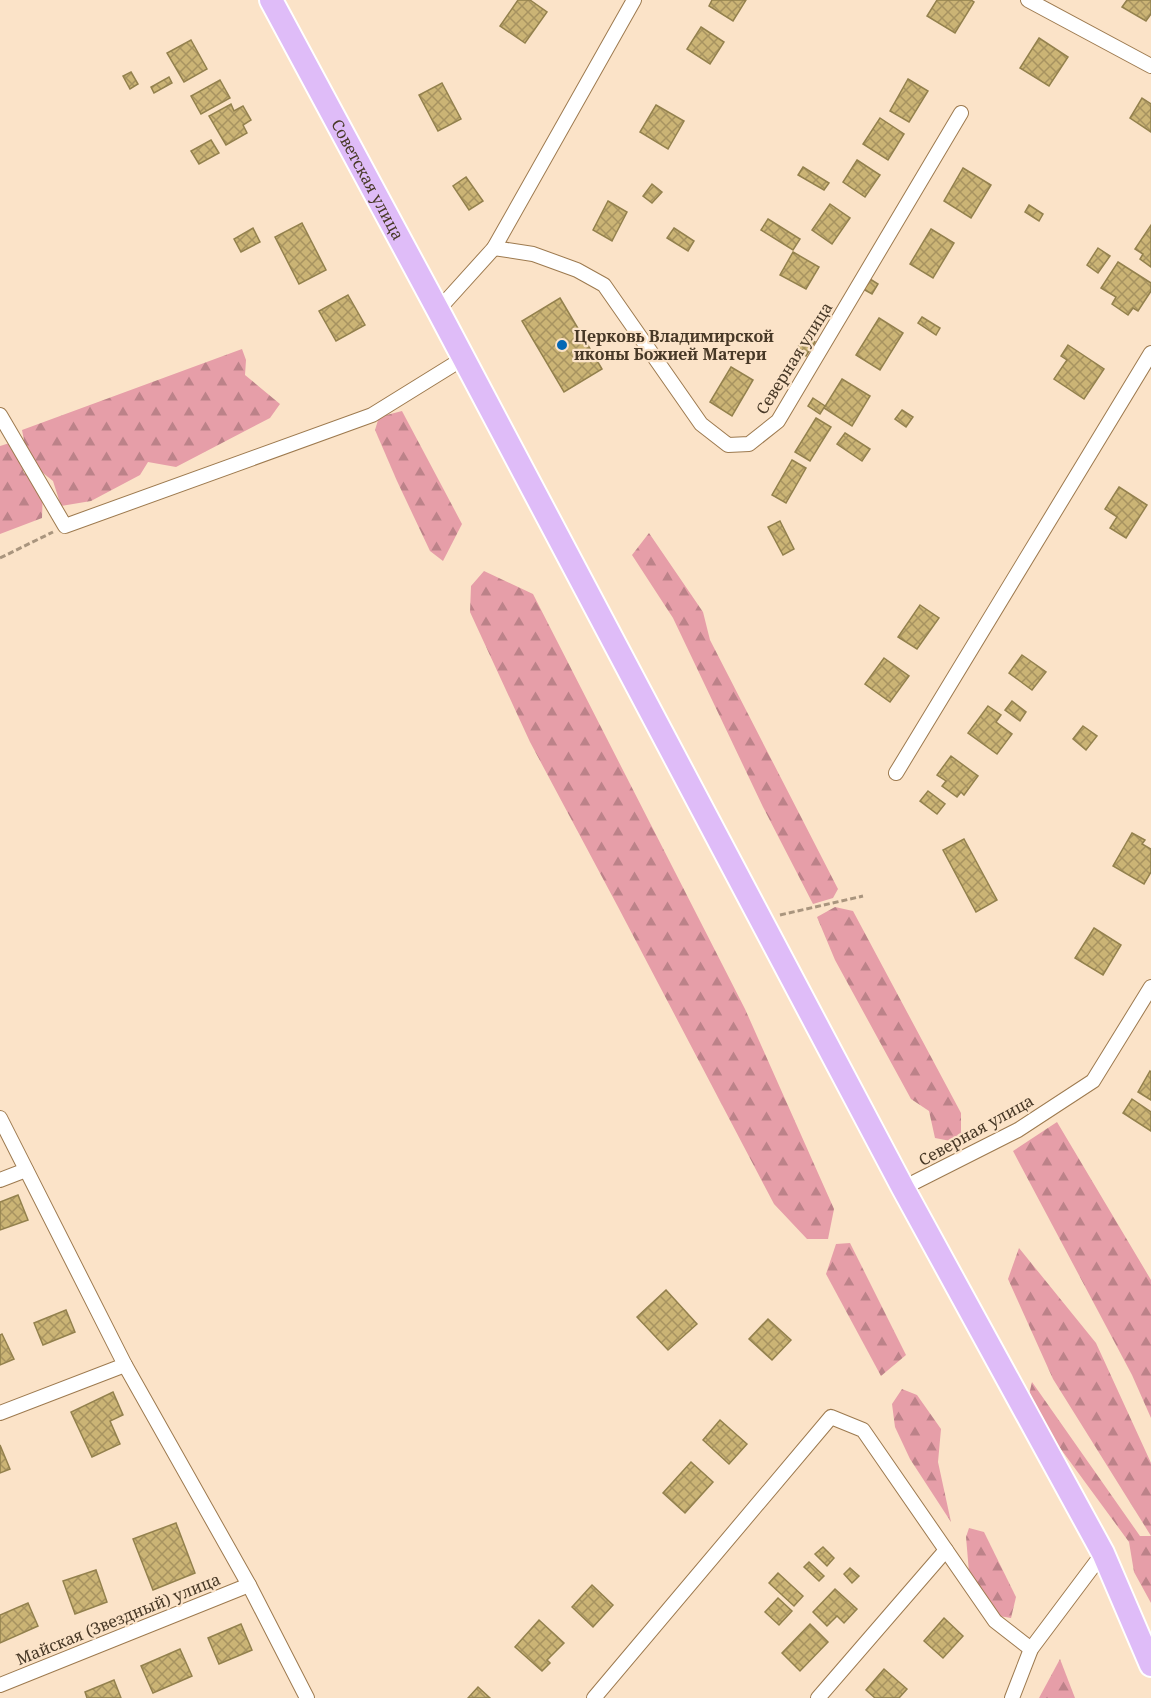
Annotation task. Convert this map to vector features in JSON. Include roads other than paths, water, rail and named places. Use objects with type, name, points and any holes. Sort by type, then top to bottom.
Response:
[{"type":"main road","name":"Советская улица","points":[[271,0],[464,358],[903,1188],[1102,1553],[1151,1665]]},
{"type":"street","points":[[438,310],[494,248],[634,0]]},
{"type":"street","points":[[1028,0],[1151,66]]},
{"type":"street","name":"Северная улица","points":[[494,248],[533,254],[577,270],[604,285],[701,424],[728,445],[749,444],[778,421],[961,113]]},
{"type":"street","points":[[896,773],[1151,353]]},
{"type":"street","points":[[0,415],[65,526],[372,415],[464,358]]},
{"type":"street","name":"Северная улица","points":[[903,1188],[1018,1130],[1093,1081],[1151,987]]},
{"type":"street","points":[[0,1118],[126,1365],[249,1585],[307,1698]]},
{"type":"street","points":[[0,1180],[26,1170]]},
{"type":"street","points":[[0,1413],[126,1365]]},
{"type":"street","points":[[594,1698],[831,1417],[863,1431],[995,1621],[1031,1649]]},
{"type":"street","points":[[818,1698],[946,1550]]},
{"type":"street","points":[[1012,1698],[1031,1649],[1102,1553]]},
{"type":"street","name":"Майская (Звездный) улица","points":[[0,1685],[249,1585]]},
{"type":"place","name":"Церковь Владимирской иконы Божией Матери","points":[[562,345]]}]
